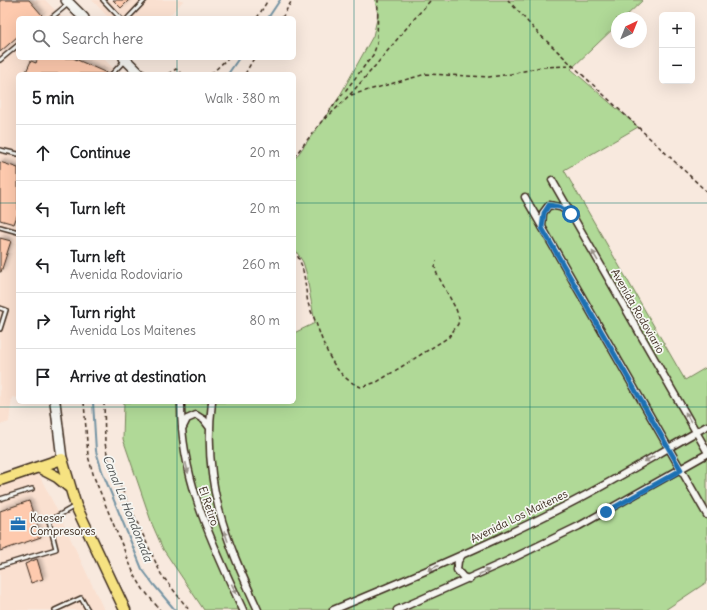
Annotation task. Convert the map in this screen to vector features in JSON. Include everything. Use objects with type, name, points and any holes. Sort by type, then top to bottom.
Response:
[{"type":"main road","points":[[68,1],[82,16]]},
{"type":"main road","points":[[126,60],[138,72]]},
{"type":"main road","points":[[55,404],[62,459],[69,487],[76,506],[125,610]]},
{"type":"main road","points":[[0,480],[62,459]]},
{"type":"main road","points":[[38,467],[57,477],[69,487]]},
{"type":"street","name":"Avenida Rodoviario","points":[[552,180],[707,453]]},
{"type":"street","points":[[525,197],[707,516]]},
{"type":"street","points":[[542,228],[544,213],[549,205],[560,207],[571,214]]},
{"type":"street","name":"El Retiro","points":[[181,404],[181,430],[186,461],[198,508],[243,610]]},
{"type":"street","name":"El Retiro","points":[[212,404],[210,428],[213,480],[221,522],[232,553],[258,610]]},
{"type":"street","points":[[181,430],[188,419],[196,416],[204,420],[210,428]]},
{"type":"street","name":"Avenida Los Maitenes","points":[[333,610],[462,555],[575,501],[707,426]]},
{"type":"street","points":[[397,610],[469,579],[579,526],[681,470],[707,453]]},
{"type":"street","points":[[462,555],[458,561],[457,570],[463,577],[469,579]]},
{"type":"lane","points":[[103,0],[118,16]]},
{"type":"lane","points":[[130,16],[145,0]]},
{"type":"lane","points":[[53,16],[68,1]]},
{"type":"lane","points":[[0,60],[16,47]]},
{"type":"lane","points":[[114,72],[124,60]]},
{"type":"lane","points":[[0,150],[16,154]]},
{"type":"lane","points":[[0,227],[16,231]]},
{"type":"lane","points":[[0,308],[6,310],[0,330]]},
{"type":"lane","points":[[0,499],[32,489]]},
{"type":"lane","points":[[0,566],[56,549],[49,521],[76,506]]},
{"type":"lane","points":[[55,610],[81,598],[88,610]]},
{"type":"path","points":[[258,16],[268,0]]},
{"type":"path","points":[[283,16],[292,0]]},
{"type":"path","points":[[296,154],[373,55],[377,44],[378,0]]},
{"type":"path","points":[[321,123],[350,95],[431,0]]},
{"type":"path","points":[[508,0],[536,31],[707,192]]},
{"type":"path","points":[[213,72],[226,60]]},
{"type":"path","points":[[246,72],[253,60]]},
{"type":"path","points":[[350,95],[426,74],[489,77],[511,74],[542,66],[573,66]]},
{"type":"path","points":[[296,253],[302,262],[308,303],[323,343],[345,379],[361,387],[377,382],[450,337],[454,331],[459,318],[451,297],[434,267],[436,261]]},
{"type":"path","points":[[84,404],[88,456],[94,477],[134,574],[143,589],[160,610]]},
{"type":"path","points":[[104,404],[104,443],[108,459],[161,574],[189,610]]},
{"type":"shaded area","points":[[0,0],[45,0],[61,16],[16,16],[16,60],[105,60],[117,72],[16,72],[16,398],[12,397],[9,422],[0,425]]},
{"type":"shaded area","points":[[92,0],[184,0],[169,16],[107,16]]},
{"type":"shaded area","points":[[38,473],[104,610],[0,610],[0,487]]},
{"type":"green space","points":[[375,0],[643,0],[630,12],[611,12],[611,31],[571,69],[638,127],[564,170],[685,380],[707,367],[707,582],[665,610],[204,610],[163,549],[152,524],[123,439],[124,404],[296,404],[296,332],[315,323],[306,272],[303,262],[296,251],[296,157],[338,99],[373,36],[378,15]]},
{"type":"building","points":[[0,0],[29,0],[42,15],[16,16],[16,38],[0,52]]},
{"type":"building","points":[[113,0],[129,0],[121,8]]},
{"type":"building","points":[[37,60],[78,60],[104,72],[26,72],[31,61],[36,63]]},
{"type":"building","points":[[0,162],[16,167],[16,218],[14,224],[0,220]]},
{"type":"building","points":[[0,238],[11,241],[1,272],[0,272]]},
{"type":"building","name":"Kaeser Compresores","points":[[29,501],[41,537],[0,551],[0,511]]},
{"type":"building","points":[[37,559],[43,579],[31,583],[25,564]]},
{"type":"waterway","name":"Canal La Hondonada","points":[[269,16],[280,0]]},
{"type":"waterway","name":"Canal La Hondonada","points":[[229,72],[238,60]]},
{"type":"waterway","name":"Canal La Hondonada","points":[[93,404],[96,451],[102,471],[142,569],[175,610]]},
{"type":"place","name":"Kaeser Compresores","points":[[18,524]]},
{"type":"route","points":[[571,214],[560,207],[549,205],[544,213],[542,228],[681,470],[606,512]]}]
